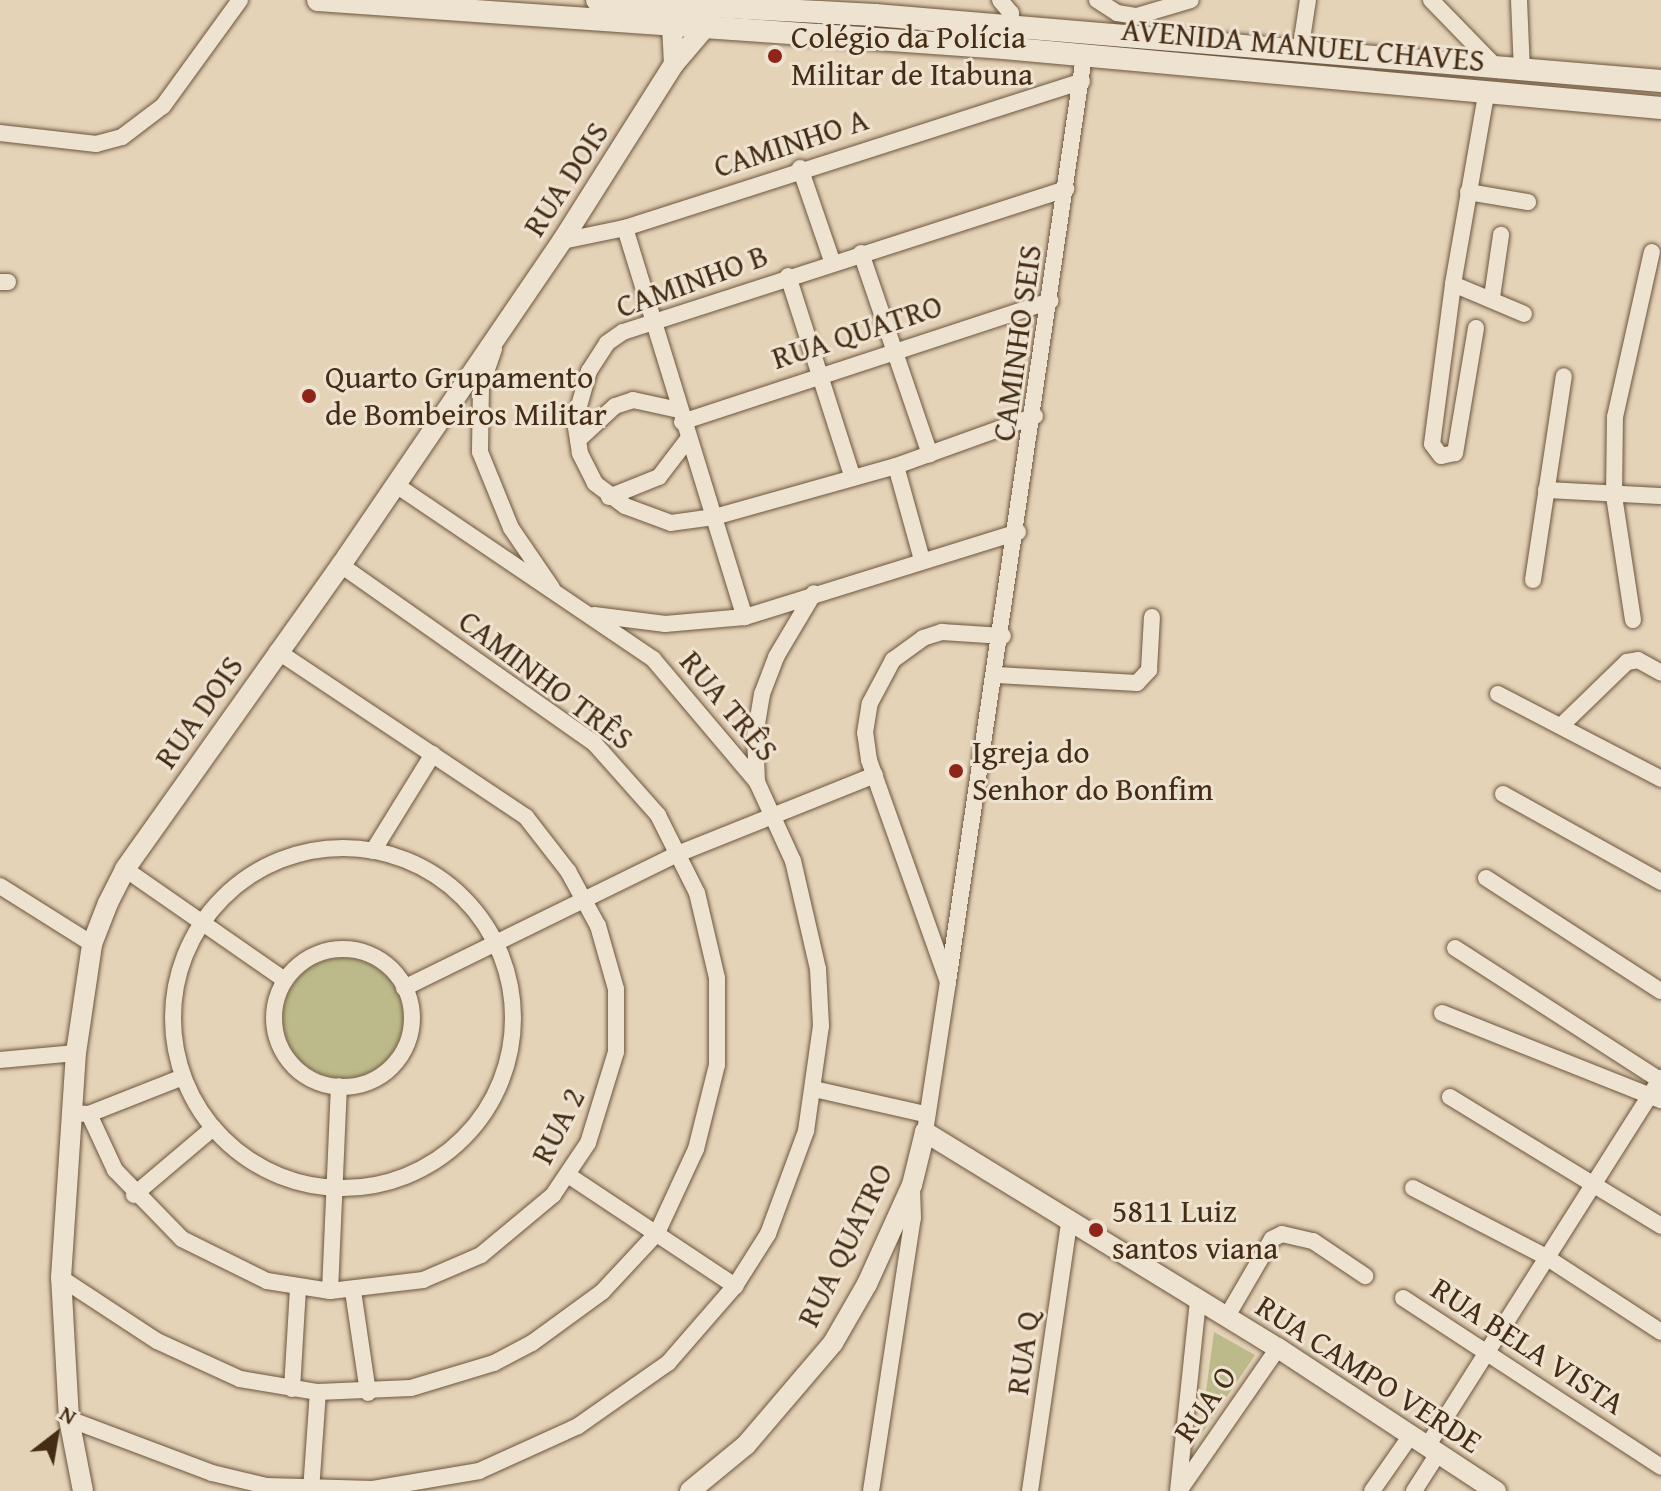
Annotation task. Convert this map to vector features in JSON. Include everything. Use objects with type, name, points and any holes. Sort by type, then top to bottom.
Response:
[{"type":"main road","name":"AVENIDA MANUEL CHAVES","points":[[318,0],[672,29],[1004,48],[1486,95],[1661,108]]},
{"type":"main road","name":"AVENIDA MANUEL CHAVES","points":[[597,0],[685,7],[879,8],[1012,26],[1522,72],[1661,81]]},
{"type":"street","points":[[0,133],[96,144],[122,137],[145,123],[173,94],[240,0]]},
{"type":"street","points":[[1000,0],[1011,13],[1012,26],[1004,48]]},
{"type":"street","points":[[1097,0],[1117,13],[1137,16],[1191,0]]},
{"type":"street","points":[[1300,52],[1308,0]]},
{"type":"street","points":[[1431,0],[1499,70]]},
{"type":"street","points":[[1519,0],[1522,72]]},
{"type":"street","points":[[674,64],[672,29],[685,7]]},
{"type":"street","points":[[879,8],[879,41]]},
{"type":"street","name":"RUA DOIS","points":[[83,1491],[69,1419],[61,1278],[79,1114],[76,1053],[92,944],[125,869],[341,565],[562,241],[674,64],[703,30]]},
{"type":"street","name":"CAMINHO SEIS","points":[[925,1123],[1003,636],[1084,57]]},
{"type":"street","name":"CAMINHO A","points":[[562,241],[625,228],[800,168],[1082,81]]},
{"type":"street","points":[[1476,328],[1455,453],[1437,455],[1432,444],[1453,284],[1486,95]]},
{"type":"street","points":[[800,168],[832,261]]},
{"type":"street","name":"CAMINHO B","points":[[1035,416],[896,466],[714,517],[655,521],[609,497],[586,466],[578,440],[577,402],[589,371],[607,343],[650,319],[1067,189]]},
{"type":"street","points":[[1468,192],[1528,202]]},
{"type":"street","points":[[625,228],[650,319],[745,617]]},
{"type":"street","points":[[1492,297],[1501,235]]},
{"type":"street","points":[[1633,620],[1614,496],[1619,392],[1652,252]]},
{"type":"street","points":[[861,253],[930,454]]},
{"type":"street","points":[[788,276],[853,478]]},
{"type":"street","points":[[1453,284],[1492,297],[1524,314]]},
{"type":"street","name":"RUA QUATRO","points":[[680,416],[1051,301]]},
{"type":"street","points":[[500,331],[481,386],[480,452],[511,528],[558,596]]},
{"type":"street","points":[[1533,580],[1564,376]]},
{"type":"street","points":[[578,440],[615,406],[633,400],[680,416]]},
{"type":"street","points":[[609,497],[659,477],[688,439]]},
{"type":"street","points":[[896,466],[922,560]]},
{"type":"street","name":"RUA TRÊS","points":[[69,1419],[212,1473],[266,1486],[311,1490],[427,1483],[479,1471],[529,1451],[578,1426],[668,1363],[735,1286],[768,1234],[806,1131],[821,1026],[818,969],[793,861],[775,815],[757,782],[663,668],[396,485]]},
{"type":"street","points":[[1546,490],[1614,496],[1661,496]]},
{"type":"street","points":[[588,614],[665,624],[745,617],[814,593],[1018,532]]},
{"type":"street","name":"CAMINHO TRÊS","points":[[61,1278],[199,1364],[292,1389],[368,1393],[453,1377],[532,1343],[602,1292],[657,1233],[696,1149],[709,1107],[719,1036],[710,935],[680,853],[658,815],[594,743],[341,565]]},
{"type":"street","points":[[757,782],[755,736],[762,694],[781,647],[814,593]]},
{"type":"street","points":[[997,675],[1137,683],[1149,670],[1152,617]]},
{"type":"street","name":"CAMINHO SEIS","points":[[948,982],[875,775],[865,733],[870,703],[893,660],[907,646],[942,632],[1003,636]]},
{"type":"street","name":"RUA 2","points":[[79,1114],[134,1195],[209,1257],[298,1288],[353,1291],[423,1280],[481,1255],[532,1218],[568,1175],[601,1114],[618,1020],[608,957],[584,903],[550,844],[526,817],[277,651]]},
{"type":"street","points":[[1563,724],[1630,661],[1638,660],[1661,673]]},
{"type":"street","points":[[1498,694],[1563,724],[1661,779]]},
{"type":"street","points":[[373,851],[433,754]]},
{"type":"street","points":[[404,988],[584,903],[680,853],[875,775]]},
{"type":"street","points":[[1503,794],[1661,882]]},
{"type":"street","points":[[314,850],[373,851],[411,862],[445,883],[474,910],[496,943],[512,1000],[512,1039],[503,1077],[485,1112],[445,1155],[411,1174],[374,1185],[335,1188],[268,1170],[213,1128],[183,1077],[173,1038],[173,998],[182,959],[200,923],[234,887],[276,861],[314,850]]},
{"type":"street","points":[[125,869],[285,980]]},
{"type":"street","points":[[1486,878],[1661,991]]},
{"type":"street","points":[[0,886],[92,944]]},
{"type":"street","points":[[1455,948],[1658,1088]]},
{"type":"street","points":[[347,949],[377,959],[404,988],[411,1018],[400,1056],[370,1081],[339,1086],[302,1073],[282,1049],[274,1018],[285,980],[309,958],[347,949]]},
{"type":"street","points":[[1442,1013],[1658,1088]]},
{"type":"street","points":[[0,1060],[76,1053]]},
{"type":"street","points":[[79,1114],[183,1077]]},
{"type":"street","points":[[330,1291],[339,1086]]},
{"type":"street","points":[[1372,1491],[1426,1444],[1489,1353],[1546,1257],[1658,1088]]},
{"type":"street","points":[[814,1089],[925,1123]]},
{"type":"street","points":[[1450,1097],[1661,1226]]},
{"type":"street","name":"RUA QUATRO","points":[[690,1491],[746,1445],[833,1343],[867,1284],[912,1185],[925,1123]]},
{"type":"street","name":"RUA CAMPO VERDE","points":[[925,1123],[1069,1223],[1278,1348],[1496,1491]]},
{"type":"street","points":[[134,1195],[213,1128]]},
{"type":"street","points":[[568,1175],[735,1286]]},
{"type":"street","points":[[871,1491],[913,1218],[912,1185]]},
{"type":"street","points":[[1413,1188],[1546,1257],[1661,1332]]},
{"type":"street","name":"RUA Q","points":[[1030,1491],[1069,1223]]},
{"type":"street","points":[[1226,1318],[1272,1239],[1282,1234],[1313,1241],[1365,1276]]},
{"type":"street","points":[[292,1389],[298,1288]]},
{"type":"street","points":[[353,1291],[368,1393]]},
{"type":"street","name":"RUA BELA VISTA","points":[[1403,1298],[1661,1467]]},
{"type":"street","points":[[1178,1491],[1198,1301]]},
{"type":"street","name":"RUA O","points":[[1178,1491],[1278,1348]]},
{"type":"street","points":[[311,1490],[318,1392]]},
{"type":"street","points":[[1414,1491],[1426,1444]]},
{"type":"shaded area","points":[[343,958],[366,963],[385,976],[398,995],[403,1018],[398,1041],[385,1060],[366,1073],[343,1078],[320,1073],[301,1060],[288,1041],[283,1018],[288,995],[301,976],[320,963]]},
{"type":"shaded area","points":[[1214,1332],[1255,1355],[1200,1436]]},
{"type":"place","name":"Colégio da Polícia Militar de Itabuna","points":[[775,56]]},
{"type":"place","name":"Quarto Grupamento de Bombeiros Militar","points":[[309,396]]},
{"type":"place","name":"Igreja do Senhor do Bonfim","points":[[956,771]]},
{"type":"place","name":"5811 Luiz santos viana","points":[[1096,1230]]}]
